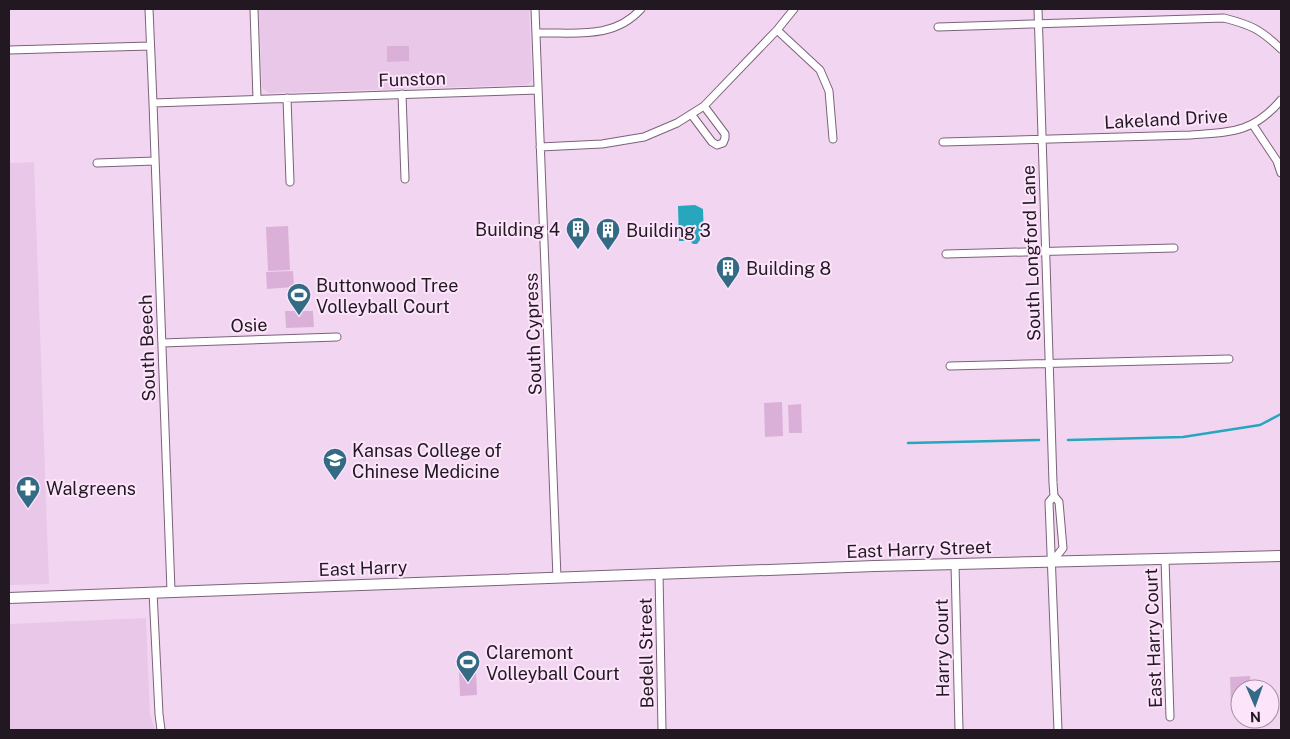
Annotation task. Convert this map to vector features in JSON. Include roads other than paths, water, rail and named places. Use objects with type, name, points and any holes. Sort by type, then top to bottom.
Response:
[{"type":"main road","name":"East Harry Street","points":[[557,578],[955,564],[1281,556]]},
{"type":"main road","name":"East Harry","points":[[171,591],[557,578]]},
{"type":"main road","points":[[9,598],[171,591]]},
{"type":"street","name":"South Beech","points":[[149,9],[171,591]]},
{"type":"street","points":[[154,103],[257,99],[254,9]]},
{"type":"street","name":"South Cypress","points":[[535,9],[557,578]]},
{"type":"street","points":[[536,33],[608,30],[627,22],[641,9]]},
{"type":"street","points":[[540,146],[602,144],[644,137],[677,123],[704,106],[777,30],[794,9]]},
{"type":"street","name":"South Longford Lane","points":[[1038,9],[1054,496],[1050,502],[1058,730]]},
{"type":"street","points":[[938,27],[1224,18],[1249,25],[1265,33],[1281,49]]},
{"type":"street","points":[[777,30],[820,70],[830,91],[832,139]]},
{"type":"street","points":[[9,50],[150,46]]},
{"type":"street","name":"Funston","points":[[257,99],[538,90]]},
{"type":"street","points":[[402,94],[405,179]]},
{"type":"street","points":[[287,98],[290,182]]},
{"type":"street","name":"Lakeland Drive","points":[[943,142],[1199,135],[1231,132],[1252,126],[1281,100]]},
{"type":"street","points":[[691,114],[712,142],[717,144],[723,143],[724,134],[704,106]]},
{"type":"street","points":[[1252,126],[1277,161],[1281,173]]},
{"type":"street","points":[[97,163],[155,161]]},
{"type":"street","points":[[946,254],[1174,248]]},
{"type":"street","name":"Osie","points":[[162,343],[337,337]]},
{"type":"street","points":[[950,366],[1229,360]]},
{"type":"street","name":"South Longford Lane","points":[[1052,562],[1063,548],[1059,502],[1054,496]]},
{"type":"street","name":"East Harry Court","points":[[1165,558],[1170,717]]},
{"type":"street","name":"Harry Court","points":[[955,564],[959,730]]},
{"type":"street","name":"Bedell Street","points":[[659,574],[662,730]]},
{"type":"street","points":[[154,592],[161,730]]},
{"type":"water","points":[[695,205],[703,209],[704,237],[700,237],[697,244],[693,244],[690,241],[679,241],[678,206]]},
{"type":"waterway","points":[[1068,440],[1183,437],[1260,425],[1281,414]]},
{"type":"waterway","points":[[908,443],[1039,440]]},
{"type":"place","name":"Building 4","points":[[578,250]]},
{"type":"place","name":"Building 3","points":[[608,251]]},
{"type":"place","name":"Building 8","points":[[728,289]]},
{"type":"place","name":"Buttonwood Tree Volleyball Court","points":[[299,316]]},
{"type":"place","name":"Kansas College of Chinese Medicine","points":[[335,481]]},
{"type":"place","name":"Walgreens","points":[[28,509]]},
{"type":"place","name":"Claremont Volleyball Court","points":[[468,683]]}]
